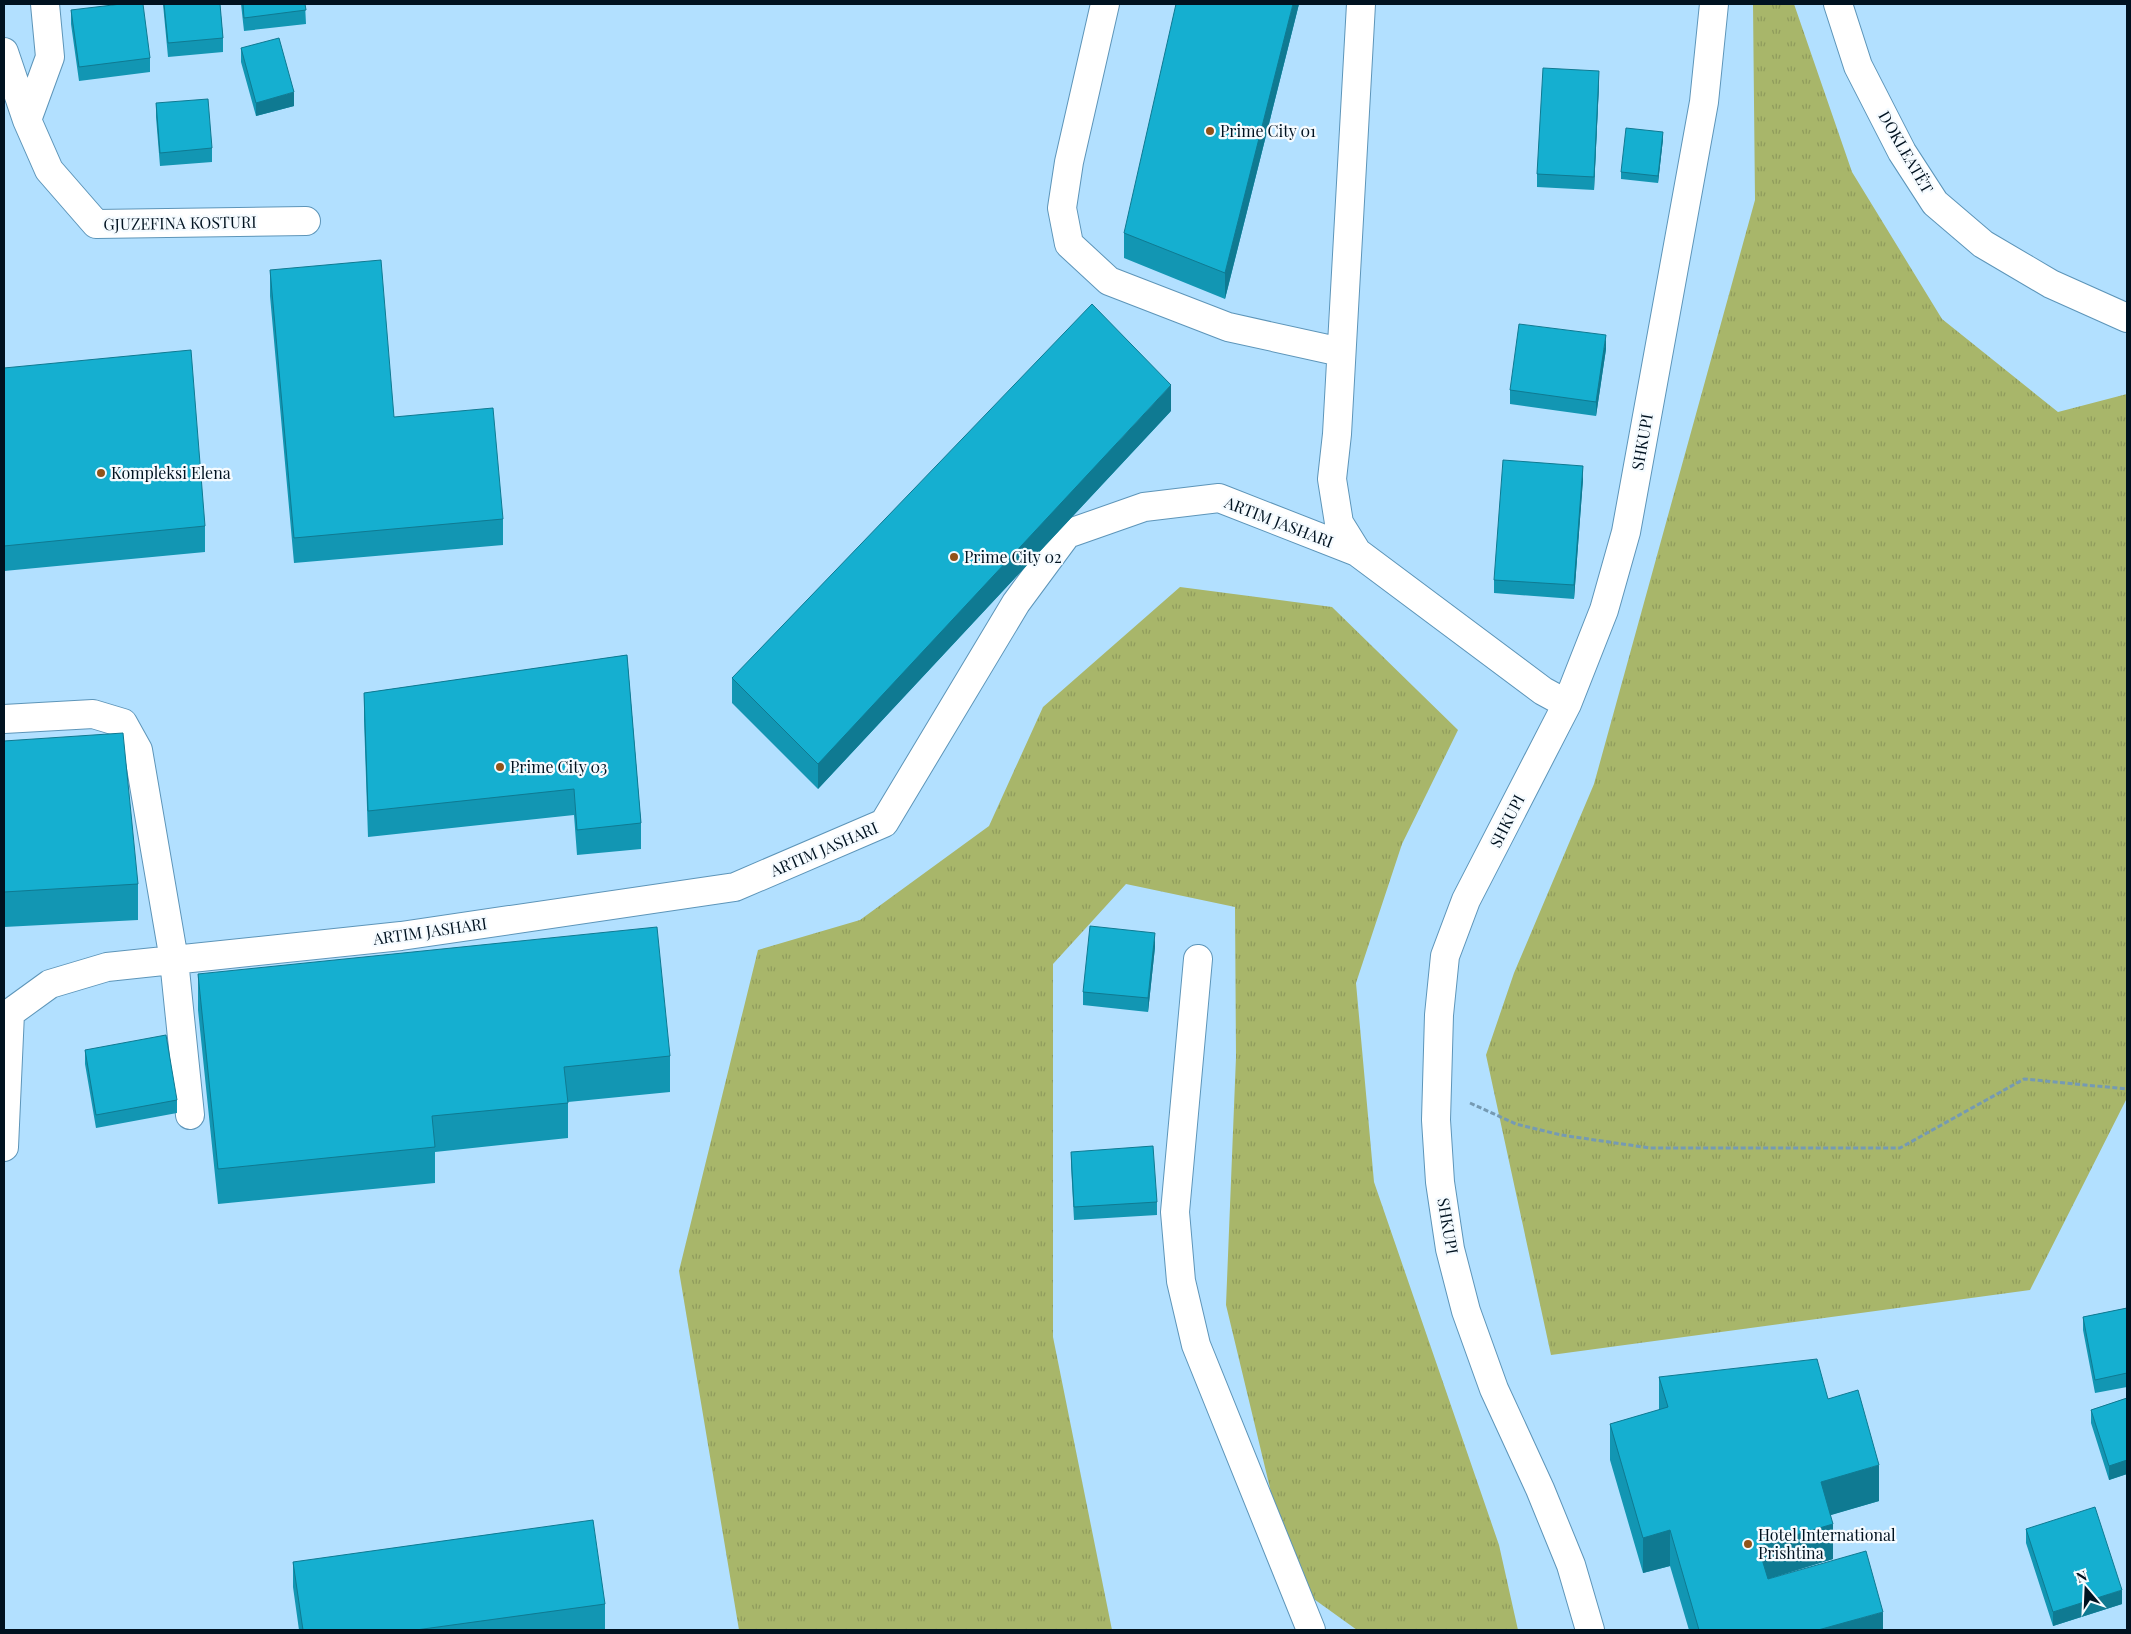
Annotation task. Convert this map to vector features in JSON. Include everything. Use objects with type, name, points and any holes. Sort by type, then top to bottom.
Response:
[{"type":"street","points":[[27,120],[50,57],[45,4]]},
{"type":"street","points":[[1105,4],[1069,162],[1062,208],[1068,244],[1109,281],[1228,328],[1341,352]]},
{"type":"street","points":[[1357,552],[1339,523],[1332,479],[1337,434],[1361,4]]},
{"type":"street","name":"SHKUPI","points":[[1590,1630],[1571,1565],[1540,1489],[1494,1389],[1466,1311],[1450,1249],[1440,1182],[1436,1120],[1439,1014],[1445,956],[1466,900],[1567,704],[1604,610],[1626,532],[1704,102],[1714,4]]},
{"type":"street","name":"DOKLEATËT","points":[[1838,4],[1858,66],[1902,152],[1935,202],[1983,244],[2051,284],[2127,318]]},
{"type":"street","name":"GJUZEFINA KOSTURI","points":[[4,52],[27,120],[49,170],[96,224],[306,221]]},
{"type":"street","name":"ARTIM JASHARI","points":[[4,1147],[10,1013],[50,984],[107,967],[401,936],[735,887],[884,823],[1016,603],[1067,534],[1144,506],[1219,498],[1357,552],[1543,691],[1567,704]]},
{"type":"street","points":[[4,720],[93,714],[123,723],[138,750],[174,960],[190,1116]]},
{"type":"street","points":[[1198,959],[1175,1212],[1181,1281],[1196,1345],[1311,1630]]},
{"type":"path","points":[[1436,1088],[1516,1124],[1561,1135],[1650,1148],[1900,1148],[2024,1079],[2127,1089]]},
{"type":"green space","points":[[1753,4],[1794,4],[1852,172],[1942,319],[2058,412],[2127,394],[2127,1098],[2030,1290],[1551,1355],[1486,1055],[1514,973],[1594,784],[1755,200]]},
{"type":"green space","points":[[1180,587],[1332,607],[1458,730],[1402,844],[1356,983],[1374,1182],[1499,1545],[1518,1630],[1357,1630],[1293,1584],[1226,1305],[1236,1057],[1235,907],[1126,884],[1053,964],[1053,1337],[1112,1630],[739,1630],[679,1271],[758,950],[860,920],[989,826],[1043,707]]},
{"type":"building","points":[[121,4],[143,4],[150,58],[79,67],[71,10]]},
{"type":"building","points":[[164,4],[220,4],[223,38],[168,43]]},
{"type":"building","points":[[243,4],[305,4],[306,10],[244,18]]},
{"type":"building","name":"Prime City 01","points":[[1176,4],[1293,4],[1225,273],[1124,233]]},
{"type":"building","points":[[279,38],[294,92],[256,103],[241,48]]},
{"type":"building","points":[[1543,68],[1599,71],[1594,177],[1537,174]]},
{"type":"building","points":[[208,99],[212,148],[160,153],[156,103]]},
{"type":"building","points":[[1626,128],[1663,132],[1658,176],[1621,172]]},
{"type":"building","points":[[381,260],[394,417],[493,408],[503,519],[294,538],[270,270]]},
{"type":"building","name":"Prime City 02","points":[[1092,304],[1171,385],[818,764],[732,678]]},
{"type":"building","points":[[1519,324],[1606,335],[1596,402],[1510,390]]},
{"type":"building","name":"Kompleksi Elena","points":[[191,350],[205,526],[4,546],[4,368]]},
{"type":"building","points":[[1503,460],[1583,466],[1574,585],[1494,580]]},
{"type":"building","name":"Prime City 03","points":[[627,655],[641,823],[577,830],[574,789],[368,811],[364,693]]},
{"type":"building","points":[[123,733],[138,884],[4,892],[4,741]]},
{"type":"building","points":[[1090,926],[1155,933],[1148,998],[1083,992]]},
{"type":"building","points":[[657,927],[670,1056],[564,1067],[568,1103],[432,1116],[435,1147],[218,1169],[198,974]]},
{"type":"building","points":[[166,1035],[177,1100],[96,1115],[85,1050]]},
{"type":"building","points":[[1153,1146],[1157,1202],[1074,1207],[1071,1152]]},
{"type":"building","points":[[2127,1308],[2127,1373],[2095,1380],[2083,1317]]},
{"type":"building","points":[[1817,1359],[1828,1399],[1858,1390],[1879,1465],[1821,1482],[1833,1524],[1758,1546],[1768,1579],[1866,1551],[1883,1612],[1818,1630],[1699,1630],[1670,1530],[1643,1538],[1610,1424],[1668,1407],[1659,1377]]},
{"type":"building","points":[[2127,1398],[2127,1460],[2109,1466],[2091,1410]]},
{"type":"building","points":[[2095,1507],[2122,1590],[2053,1612],[2026,1529]]},
{"type":"building","points":[[593,1520],[605,1604],[416,1630],[303,1630],[293,1562]]},
{"type":"place","name":"Prime City 01","points":[[1210,131]]},
{"type":"place","name":"Kompleksi Elena","points":[[101,473]]},
{"type":"place","name":"Prime City 02","points":[[954,557]]},
{"type":"place","name":"Prime City 03","points":[[500,767]]},
{"type":"place","name":"Hotel International Prishtina","points":[[1748,1544]]}]
